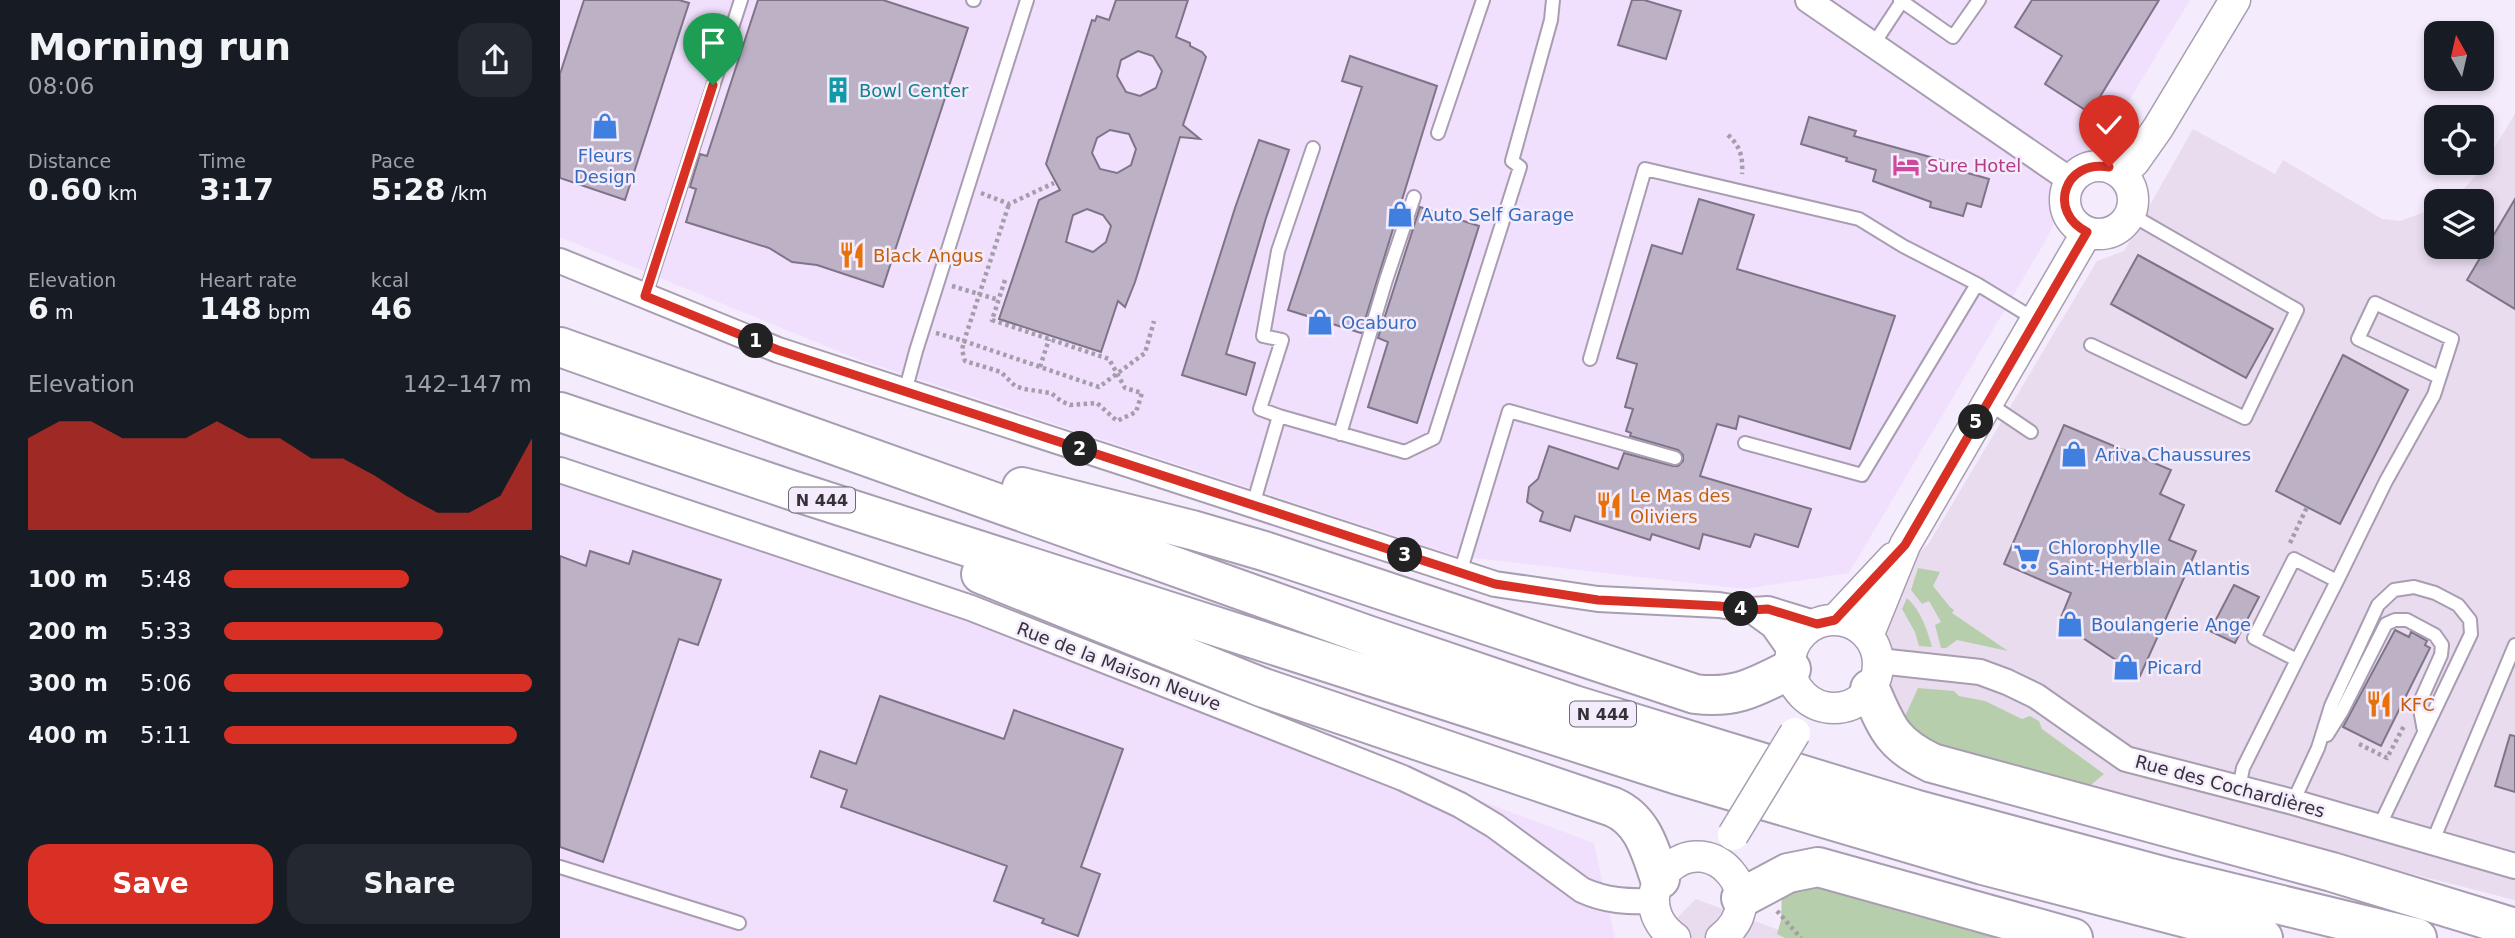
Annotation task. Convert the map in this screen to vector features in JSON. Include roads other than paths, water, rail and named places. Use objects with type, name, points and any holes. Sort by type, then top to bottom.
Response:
[{"type":"highway","name":"N 444","points":[[560,347],[1367,635],[1675,737],[1914,809],[2078,854],[2417,938]]},
{"type":"highway","name":"N 444","points":[[560,412],[727,469],[1819,818],[1997,869],[2263,938]]},
{"type":"highway","points":[[806,434],[829,424],[1004,482],[1204,533],[1695,694],[1729,695],[1757,686],[1791,661]]},
{"type":"highway","points":[[956,542],[957,565],[1160,648],[1274,692],[1619,810],[1632,819],[1643,833],[1657,890]]},
{"type":"highway","points":[[1872,662],[1886,725],[1896,741],[1908,751],[1932,763],[2344,875],[2515,928]]},
{"type":"highway","points":[[1741,898],[1788,873],[1818,867],[2073,938]]},
{"type":"street","points":[[2121,174],[2134,162],[2158,128],[2235,0]]},
{"type":"street","points":[[1814,2],[2070,180]]},
{"type":"street","points":[[2094,166],[2109,167],[2121,174],[2132,193],[2130,214],[2115,230],[2102,234],[2087,232],[2074,224],[2066,210],[2064,195],[2070,180],[2080,170],[2094,166]]},
{"type":"street","points":[[1751,610],[1773,625],[1791,661],[1798,688],[1814,703],[1831,708],[1857,702],[1872,662],[1905,545],[2087,232]]},
{"type":"street","points":[[560,261],[778,350],[1495,584],[1598,600],[1776,610],[1826,622],[1853,624],[1872,662]]},
{"type":"street","name":"Rue de la Maison Neuve","points":[[560,470],[971,608],[1362,761],[1460,805],[1506,834],[1582,890],[1598,897],[1622,902],[1657,890]]},
{"type":"street","points":[[1791,661],[1801,635],[1826,622],[1905,545]]},
{"type":"street","name":"Rue des Cochardières","points":[[1872,662],[1980,672],[2035,696],[2126,759],[2293,802],[2515,866]]},
{"type":"street","points":[[1717,862],[1814,703]]},
{"type":"street","points":[[1675,938],[1661,925],[1657,890],[1672,865],[1690,858],[1708,858],[1734,876],[1741,898],[1739,917],[1727,936]]},
{"type":"lane","points":[[645,296],[740,0]]},
{"type":"lane","points":[[905,392],[937,282],[1027,0]]},
{"type":"lane","points":[[1438,133],[1483,0]]},
{"type":"lane","points":[[1313,148],[1278,251],[1263,336],[1282,340],[1260,409],[1405,452],[1434,439],[1520,167],[1512,161],[1551,20],[1553,0]]},
{"type":"lane","points":[[1873,45],[1901,1],[1952,37],[1979,0]]},
{"type":"lane","points":[[1590,359],[1645,169],[1859,219],[2036,320]]},
{"type":"lane","points":[[1340,434],[1414,197]]},
{"type":"lane","points":[[2091,345],[2245,418],[2297,310],[2130,214]]},
{"type":"lane","points":[[1745,443],[1861,475],[1977,284]]},
{"type":"lane","points":[[2239,788],[2243,768],[2386,481],[2434,395],[2440,377],[2452,339],[2375,303],[2358,339],[2440,377]]},
{"type":"lane","points":[[1987,403],[2031,432]]},
{"type":"lane","points":[[1460,573],[1510,411],[1675,458]]},
{"type":"lane","points":[[1253,505],[1279,416]]},
{"type":"lane","points":[[2297,660],[2254,638],[2288,570],[2294,559],[2337,581]]},
{"type":"lane","points":[[2293,802],[2318,748],[2331,706],[2378,604],[2394,590],[2414,587],[2435,593],[2458,605],[2470,620],[2471,634],[2379,827]]},
{"type":"lane","points":[[2318,748],[2342,711],[2386,625],[2395,620],[2407,620],[2435,635],[2442,645],[2441,655],[2418,704],[2424,732]]},
{"type":"lane","points":[[2432,843],[2515,645]]},
{"type":"lane","points":[[560,867],[739,923]]},
{"type":"place","name":"Bowl Center","points":[[838,90]]},
{"type":"place","name":"Fleurs Design","points":[[605,126]]},
{"type":"place","name":"Sure Hotel","points":[[1906,165]]},
{"type":"place","name":"Auto Self Garage","points":[[1400,214]]},
{"type":"place","name":"Black Angus","points":[[852,255]]},
{"type":"place","name":"Ocaburo","points":[[1320,322]]},
{"type":"place","name":"Ariva Chaussures","points":[[2074,454]]},
{"type":"place","name":"Le Mas des Oliviers","points":[[1609,505]]},
{"type":"place","name":"Chlorophylle Saint-Herblain Atlantis","points":[[2027,557]]},
{"type":"place","name":"Boulangerie Ange","points":[[2070,624]]},
{"type":"place","name":"Picard","points":[[2126,667]]},
{"type":"place","name":"KFC","points":[[2379,704]]}]
